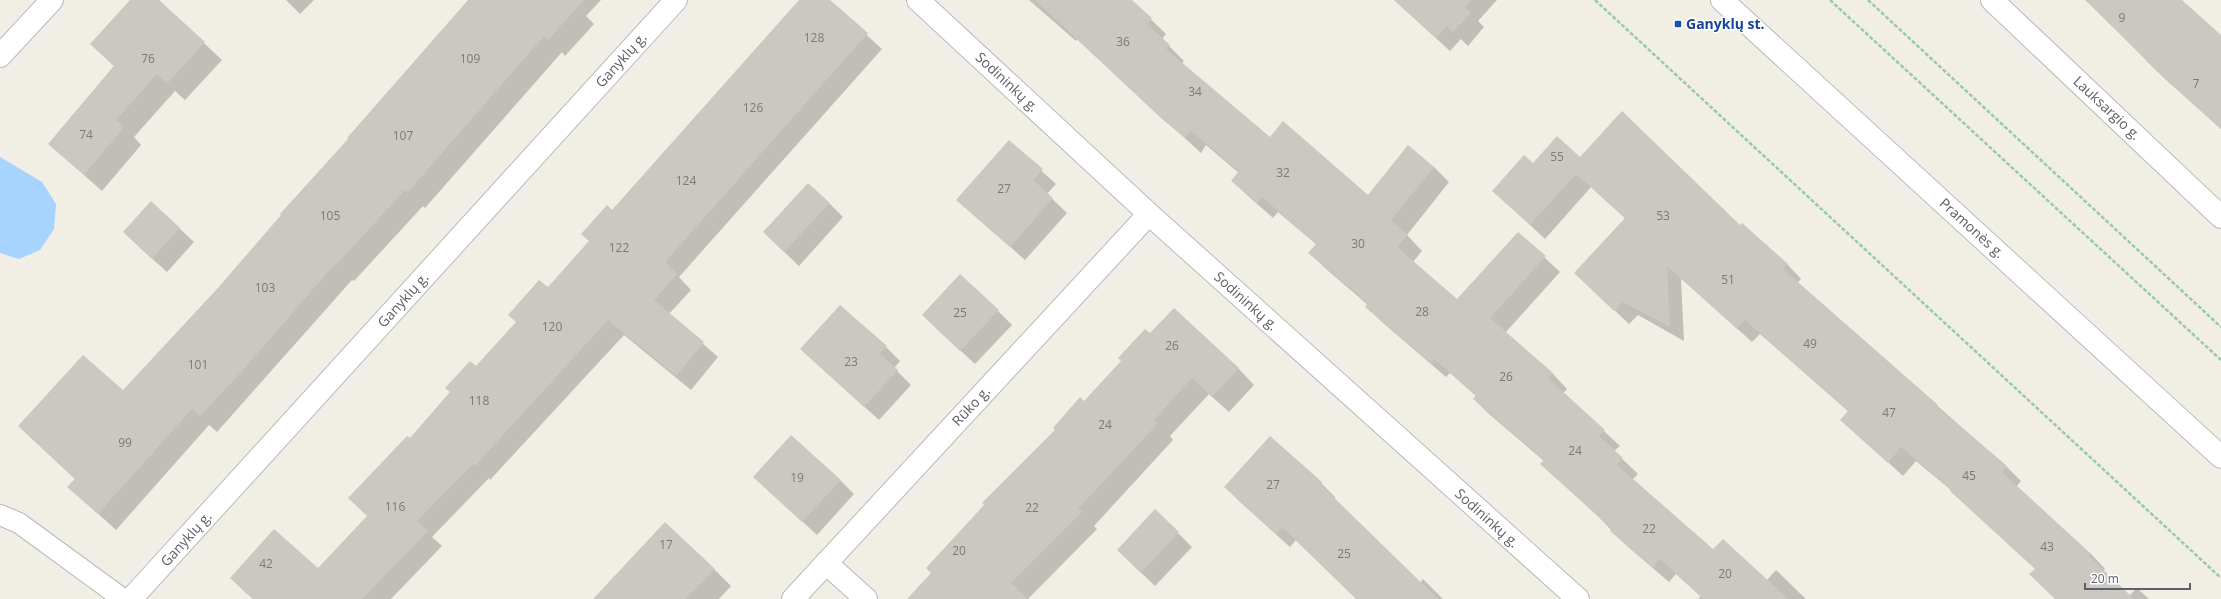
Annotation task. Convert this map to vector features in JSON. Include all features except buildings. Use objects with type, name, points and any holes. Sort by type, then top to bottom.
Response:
[{"type":"street","points":[[0,56],[52,0]]},
{"type":"street","name":"Ganyklų g.","points":[[131,599],[676,0]]},
{"type":"street","name":"Sodininkų g.","points":[[918,0],[1149,214],[1578,599]]},
{"type":"street","name":"Pramonės g.","points":[[1722,0],[2221,457]]},
{"type":"street","name":"Lauksargio g.","points":[[1992,0],[2221,217]]},
{"type":"street","name":"Rūko g.","points":[[793,599],[1149,214]]},
{"type":"street","points":[[826,563],[866,599]]},
{"type":"lane","points":[[0,515],[19,523],[123,599]]},
{"type":"path","points":[[1595,0],[2221,578]]},
{"type":"path","points":[[1830,0],[2221,360]]},
{"type":"path","points":[[1868,0],[2221,328]]},
{"type":"water","points":[[0,157],[42,182],[56,204],[54,229],[40,250],[19,259],[0,253]]},
{"type":"place","name":"Ganyklų st.","points":[[1678,24]]}]
